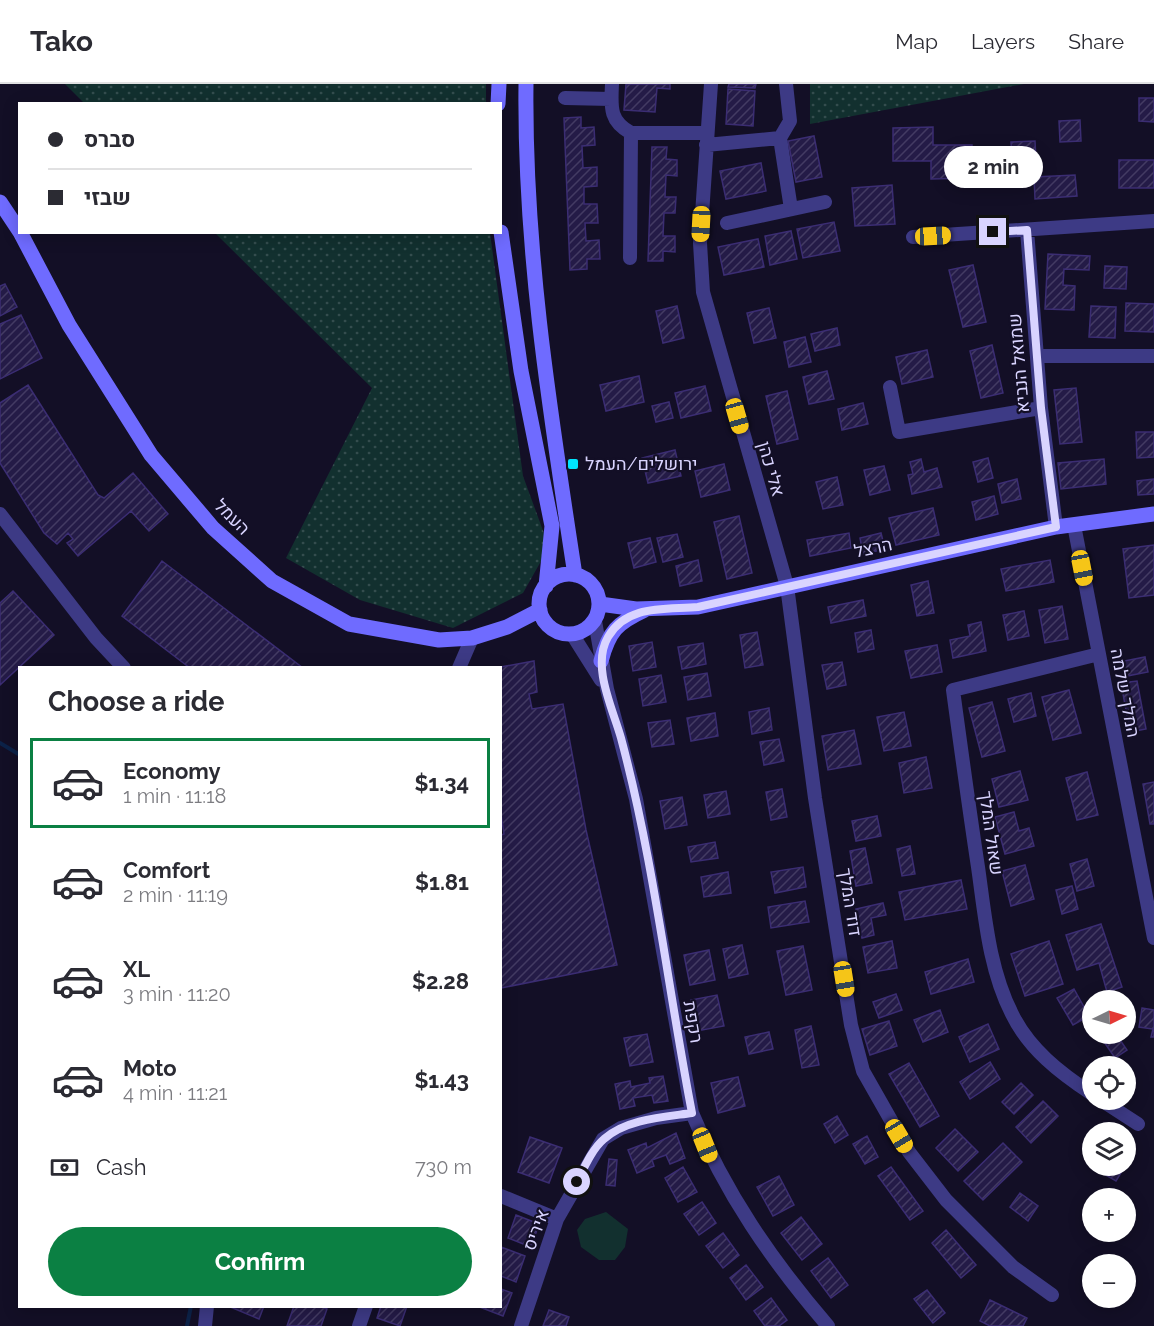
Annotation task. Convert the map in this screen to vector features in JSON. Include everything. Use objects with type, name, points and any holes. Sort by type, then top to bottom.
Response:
[{"type":"street","points":[[498,102],[499,84]]},
{"type":"street","points":[[526,84],[530,228],[544,371],[575,574]]},
{"type":"street","points":[[612,84],[610,110],[616,123],[631,133],[707,139],[780,138]]},
{"type":"street","name":"אלי כהן","points":[[711,84],[700,243],[703,292],[787,586]]},
{"type":"street","points":[[786,84],[790,121],[780,138],[791,209]]},
{"type":"street","points":[[566,98],[611,99]]},
{"type":"street","points":[[630,258],[631,133]]},
{"type":"street","name":"העמל","points":[[0,202],[18,229]]},
{"type":"street","points":[[727,223],[825,202]]},
{"type":"street","points":[[913,237],[1154,221]]},
{"type":"street","name":"שמואל הנביא","points":[[1027,230],[1041,408],[1056,527]]},
{"type":"street","name":"העמל","points":[[21,234],[69,325],[151,455],[213,528],[272,581],[350,624],[439,640],[472,638],[507,627],[540,610]]},
{"type":"street","points":[[501,234],[521,371],[552,526],[546,586],[540,601],[540,610],[543,618],[555,631],[572,634],[589,628],[595,621],[600,604],[592,585],[575,574],[558,576],[546,586]]},
{"type":"street","points":[[1037,356],[1154,356]]},
{"type":"street","points":[[890,387],[899,432],[1041,408]]},
{"type":"street","points":[[0,514],[96,638],[121,666]]},
{"type":"street","name":"הרצל","points":[[600,604],[646,609],[698,607],[1056,527],[1154,514]]},
{"type":"street","name":"המלך שלמה","points":[[1074,525],[1154,938]]},
{"type":"street","name":"דוד המלך","points":[[787,586],[817,809],[851,1025],[863,1071],[909,1152],[946,1200],[1013,1268],[1052,1295]]},
{"type":"street","points":[[601,661],[607,637],[623,620],[646,609]]},
{"type":"street","name":"רקפת","points":[[595,621],[607,689],[636,799],[692,1113],[712,1161],[739,1206],[776,1260],[828,1326]]},
{"type":"street","name":"רקפת","points":[[572,634],[607,689]]},
{"type":"street","points":[[460,666],[472,638]]},
{"type":"street","name":"שאול המלך","points":[[1082,1087],[1066,1077],[1034,1048],[1012,1014],[995,970],[986,923],[953,690],[1099,654]]},
{"type":"street","points":[[1116,1110],[1138,1124]]},
{"type":"street","name":"איריס","points":[[521,1326],[557,1219],[603,1139],[621,1128],[656,1118],[692,1113]]},
{"type":"street","points":[[502,1196],[557,1219]]},
{"type":"street","points":[[205,1326],[207,1308]]},
{"type":"street","points":[[359,1326],[365,1308]]},
{"type":"green space","points":[[65,84],[486,84],[486,102],[83,102]]},
{"type":"green space","points":[[810,84],[1024,84],[810,124]]},
{"type":"green space","points":[[216,234],[490,234],[523,476],[549,547],[523,593],[453,628],[360,600],[286,558],[372,388]]},
{"type":"green space","points":[[606,1212],[628,1229],[625,1247],[615,1260],[599,1260],[581,1247],[577,1230],[585,1219]]},
{"type":"building","points":[[626,84],[670,84],[670,89],[657,88],[655,112],[624,110]]},
{"type":"building","points":[[729,84],[756,84],[755,88],[728,87]]},
{"type":"building","points":[[728,89],[755,91],[753,126],[726,124]]},
{"type":"building","points":[[1139,98],[1154,98],[1154,122],[1139,121]]},
{"type":"building","points":[[581,117],[581,128],[594,127],[595,145],[582,146],[583,168],[597,167],[597,186],[584,187],[584,204],[597,204],[598,223],[585,223],[586,241],[599,240],[600,259],[587,259],[587,269],[570,270],[564,118]]},
{"type":"building","points":[[1080,120],[1081,141],[1060,142],[1059,121]]},
{"type":"building","points":[[933,127],[933,145],[972,145],[972,178],[931,179],[931,161],[893,161],[893,128]]},
{"type":"building","points":[[814,136],[822,177],[796,182],[788,141]]},
{"type":"building","points":[[1035,141],[1036,160],[1012,161],[1011,142]]},
{"type":"building","points":[[652,147],[667,147],[666,159],[677,160],[677,176],[666,175],[665,197],[676,197],[675,213],[664,213],[663,236],[675,236],[675,252],[663,251],[663,261],[648,261]]},
{"type":"building","points":[[1119,160],[1154,160],[1154,188],[1119,188]]},
{"type":"building","points":[[761,163],[766,191],[726,199],[720,171]]},
{"type":"building","points":[[1075,175],[1077,196],[1035,199],[1034,177]]},
{"type":"building","points":[[892,185],[895,224],[855,226],[852,188]]},
{"type":"building","points":[[834,222],[840,251],[803,258],[797,229]]},
{"type":"building","points":[[791,231],[797,259],[770,265],[765,236]]},
{"type":"building","points":[[758,239],[764,267],[724,275],[718,247]]},
{"type":"building","points":[[1048,254],[1090,256],[1089,270],[1064,269],[1063,285],[1075,286],[1074,310],[1045,309]]},
{"type":"building","points":[[973,265],[986,322],[963,327],[949,270]]},
{"type":"building","points":[[1105,266],[1127,267],[1126,289],[1104,288]]},
{"type":"building","points":[[5,284],[17,307],[0,316],[0,286]]},
{"type":"building","points":[[1126,303],[1154,304],[1154,332],[1125,331]]},
{"type":"building","points":[[677,306],[684,338],[663,343],[656,311]]},
{"type":"building","points":[[1091,306],[1116,307],[1115,338],[1089,337]]},
{"type":"building","points":[[769,308],[776,338],[754,343],[747,313]]},
{"type":"building","points":[[21,315],[42,358],[0,379],[0,324]]},
{"type":"building","points":[[837,328],[840,345],[815,351],[811,334]]},
{"type":"building","points":[[805,337],[811,362],[789,367],[784,342]]},
{"type":"building","points":[[992,345],[1003,393],[981,398],[970,351]]},
{"type":"building","points":[[927,350],[933,377],[902,384],[896,357]]},
{"type":"building","points":[[827,371],[834,399],[809,404],[803,377]]},
{"type":"building","points":[[639,376],[644,402],[606,411],[600,385]]},
{"type":"building","points":[[28,385],[98,495],[104,498],[133,473],[168,514],[149,531],[131,511],[78,556],[67,543],[73,539],[68,533],[57,544],[44,533],[0,463],[0,403]]},
{"type":"building","points":[[705,386],[711,411],[681,418],[675,393]]},
{"type":"building","points":[[1076,388],[1082,442],[1060,444],[1054,390]]},
{"type":"building","points":[[787,391],[798,439],[777,444],[766,396]]},
{"type":"building","points":[[669,402],[673,418],[656,422],[652,406]]},
{"type":"building","points":[[863,403],[868,424],[842,430],[838,409]]},
{"type":"building","points":[[1136,432],[1154,432],[1154,457],[1137,458]]},
{"type":"building","points":[[675,450],[681,476],[648,483],[642,458]]},
{"type":"building","points":[[988,458],[993,478],[978,482],[973,462]]},
{"type":"building","points":[[921,459],[924,472],[937,468],[942,487],[912,494],[908,475],[913,474],[910,462]]},
{"type":"building","points":[[1104,459],[1106,484],[1061,489],[1058,463]]},
{"type":"building","points":[[724,464],[730,490],[701,497],[695,471]]},
{"type":"building","points":[[884,466],[890,490],[870,495],[864,470]]},
{"type":"building","points":[[837,477],[843,505],[823,509],[816,482]]},
{"type":"building","points":[[1017,479],[1021,499],[1002,503],[998,484]]},
{"type":"building","points":[[1154,479],[1154,494],[1138,495],[1137,481]]},
{"type":"building","points":[[994,496],[998,514],[976,520],[972,502]]},
{"type":"building","points":[[933,508],[939,535],[896,545],[889,518]]},
{"type":"building","points":[[739,516],[752,573],[727,579],[714,522]]},
{"type":"building","points":[[849,533],[851,548],[810,556],[807,540]]},
{"type":"building","points":[[881,533],[885,549],[863,554],[860,538]]},
{"type":"building","points":[[677,534],[683,557],[663,562],[657,538]]},
{"type":"building","points":[[650,538],[656,562],[634,568],[628,543]]},
{"type":"building","points":[[1154,545],[1154,595],[1129,598],[1123,549]]},
{"type":"building","points":[[698,560],[702,581],[680,586],[676,566]]},
{"type":"building","points":[[1050,560],[1054,582],[1006,591],[1001,569]]},
{"type":"building","points":[[162,561],[300,666],[187,666],[122,616]]},
{"type":"building","points":[[928,581],[934,613],[917,616],[911,585]]},
{"type":"building","points":[[13,591],[54,635],[0,685],[0,603]]},
{"type":"building","points":[[863,600],[866,616],[831,623],[828,607]]},
{"type":"building","points":[[1062,606],[1068,639],[1045,643],[1039,610]]},
{"type":"building","points":[[1024,611],[1029,636],[1008,640],[1003,615]]},
{"type":"building","points":[[981,622],[986,651],[953,658],[950,640],[970,636],[968,625]]},
{"type":"building","points":[[871,630],[874,649],[858,652],[855,633]]},
{"type":"building","points":[[757,632],[763,665],[745,668],[740,635]]},
{"type":"building","points":[[652,642],[656,667],[633,671],[629,646]]},
{"type":"building","points":[[703,643],[706,664],[682,669],[678,647]]},
{"type":"building","points":[[937,645],[942,672],[911,678],[905,651]]},
{"type":"building","points":[[1145,657],[1148,672],[1127,676],[1124,661]]},
{"type":"building","points":[[534,661],[537,692],[529,694],[532,709],[563,704],[586,830],[617,965],[502,988],[502,835],[504,834],[502,821],[502,667]]},
{"type":"building","points":[[842,662],[846,685],[827,689],[822,665]]},
{"type":"building","points":[[707,673],[711,696],[688,700],[684,677]]},
{"type":"building","points":[[661,675],[666,702],[643,706],[639,679]]},
{"type":"building","points":[[1137,681],[1146,729],[1130,732],[1121,683]]},
{"type":"building","points":[[1069,690],[1081,733],[1053,740],[1042,697]]},
{"type":"building","points":[[1031,693],[1036,716],[1014,722],[1008,699]]},
{"type":"building","points":[[992,702],[1005,751],[982,757],[969,708]]},
{"type":"building","points":[[769,708],[772,730],[752,734],[749,712]]},
{"type":"building","points":[[904,712],[911,746],[884,751],[877,717]]},
{"type":"building","points":[[715,713],[718,736],[691,741],[687,718]]},
{"type":"building","points":[[670,720],[674,744],[652,747],[648,723]]},
{"type":"building","points":[[854,730],[861,764],[828,770],[822,736]]},
{"type":"building","points":[[779,739],[784,761],[764,765],[760,742]]},
{"type":"building","points":[[926,757],[932,788],[904,793],[899,763]]},
{"type":"building","points":[[1020,771],[1028,800],[999,807],[992,779]]},
{"type":"building","points":[[1087,772],[1098,815],[1077,820],[1066,778]]},
{"type":"building","points":[[1154,782],[1154,824],[1150,824],[1143,784]]},
{"type":"building","points":[[782,789],[787,817],[771,820],[766,792]]},
{"type":"building","points":[[726,791],[730,814],[708,818],[704,795]]},
{"type":"building","points":[[682,797],[687,825],[665,829],[660,801]]},
{"type":"building","points":[[1014,812],[1019,831],[1029,828],[1034,846],[1005,854],[995,817]]},
{"type":"building","points":[[877,816],[881,836],[856,841],[852,821]]},
{"type":"building","points":[[715,842],[718,858],[691,862],[688,847]]},
{"type":"building","points":[[910,846],[915,874],[902,876],[897,849]]},
{"type":"building","points":[[865,848],[872,883],[856,886],[850,851]]},
{"type":"building","points":[[1087,859],[1094,886],[1077,891],[1070,864]]},
{"type":"building","points":[[1025,865],[1034,899],[1011,906],[1002,871]]},
{"type":"building","points":[[803,867],[806,887],[775,893],[771,872]]},
{"type":"building","points":[[728,872],[731,893],[704,897],[701,877]]},
{"type":"building","points":[[961,880],[967,909],[905,920],[899,892]]},
{"type":"building","points":[[1072,886],[1078,909],[1062,914],[1056,890]]},
{"type":"building","points":[[805,901],[809,922],[771,928],[768,907]]},
{"type":"building","points":[[883,903],[886,915],[871,918],[874,935],[862,938],[856,909]]},
{"type":"building","points":[[1101,924],[1122,987],[1106,990],[1099,963],[1077,970],[1066,935]]},
{"type":"building","points":[[892,941],[897,968],[868,973],[863,947]]},
{"type":"building","points":[[1049,941],[1063,984],[1025,996],[1011,954]]},
{"type":"building","points":[[742,945],[748,974],[729,978],[723,949]]},
{"type":"building","points":[[803,946],[812,990],[786,995],[777,951]]},
{"type":"building","points":[[709,950],[715,980],[690,985],[684,955]]},
{"type":"building","points":[[968,959],[974,982],[931,994],[925,972]]},
{"type":"building","points":[[1074,989],[1082,1003],[1082,1020],[1073,1025],[1057,998]]},
{"type":"building","points":[[896,994],[902,1010],[879,1018],[873,1002]]},
{"type":"building","points":[[717,995],[724,1026],[697,1031],[691,1000]]},
{"type":"building","points":[[1142,1008],[1154,1010],[1154,1037],[1151,1037],[1153,1029],[1139,1027]]},
{"type":"building","points":[[940,1010],[948,1032],[923,1042],[914,1020]]},
{"type":"building","points":[[889,1021],[897,1046],[870,1055],[862,1029]]},
{"type":"building","points":[[988,1024],[999,1049],[970,1062],[959,1037]]},
{"type":"building","points":[[811,1026],[819,1065],[802,1068],[795,1030]]},
{"type":"building","points":[[769,1032],[773,1049],[749,1054],[745,1037]]},
{"type":"building","points":[[647,1034],[653,1062],[630,1066],[624,1038]]},
{"type":"building","points":[[1105,1044],[1123,1044],[1127,1050],[1114,1056]]},
{"type":"building","points":[[990,1062],[1000,1079],[970,1099],[960,1082]]},
{"type":"building","points":[[909,1063],[939,1116],[920,1127],[889,1074]]},
{"type":"building","points":[[663,1076],[668,1101],[654,1103],[652,1095],[633,1098],[635,1106],[620,1109],[615,1084],[630,1081],[631,1087],[650,1083],[649,1078]]},
{"type":"building","points":[[738,1077],[745,1106],[718,1113],[711,1083]]},
{"type":"building","points":[[1021,1083],[1033,1095],[1014,1114],[1002,1102]]},
{"type":"building","points":[[1043,1101],[1058,1116],[1031,1143],[1016,1127]]},
{"type":"building","points":[[837,1116],[848,1135],[835,1143],[824,1124]]},
{"type":"building","points":[[955,1129],[978,1152],[958,1171],[936,1148]]},
{"type":"building","points":[[676,1133],[685,1158],[670,1164],[666,1155],[652,1160],[654,1166],[637,1173],[628,1150],[646,1143],[647,1148]]},
{"type":"building","points":[[867,1136],[878,1157],[865,1164],[853,1144]]},
{"type":"building","points":[[530,1137],[562,1148],[549,1183],[518,1172]]},
{"type":"building","points":[[1003,1143],[1022,1162],[983,1200],[964,1181]]},
{"type":"building","points":[[609,1159],[617,1160],[615,1186],[606,1185]]},
{"type":"building","points":[[683,1167],[697,1192],[678,1202],[665,1178]]},
{"type":"building","points":[[891,1167],[923,1211],[910,1220],[878,1176]]},
{"type":"building","points":[[779,1176],[794,1205],[773,1216],[757,1187]]},
{"type":"building","points":[[1107,1176],[1119,1176],[1116,1181]]},
{"type":"building","points":[[1020,1193],[1038,1206],[1028,1221],[1010,1207]]},
{"type":"building","points":[[702,1202],[716,1223],[699,1235],[684,1214]]},
{"type":"building","points":[[516,1215],[539,1224],[531,1247],[508,1238]]},
{"type":"building","points":[[801,1217],[822,1244],[802,1260],[781,1233]]},
{"type":"building","points":[[946,1230],[976,1265],[961,1278],[932,1243]]},
{"type":"building","points":[[723,1233],[739,1255],[723,1268],[706,1246]]},
{"type":"building","points":[[502,1247],[525,1256],[516,1282],[502,1276]]},
{"type":"building","points":[[828,1258],[848,1285],[831,1298],[811,1271]]},
{"type":"building","points":[[746,1265],[763,1287],[746,1300],[730,1278]]},
{"type":"building","points":[[502,1289],[512,1293],[503,1316],[482,1308],[502,1308]]},
{"type":"building","points":[[927,1290],[945,1313],[933,1323],[914,1299]]},
{"type":"building","points":[[771,1298],[787,1320],[779,1326],[765,1326],[754,1311]]},
{"type":"building","points":[[990,1300],[1027,1318],[1023,1326],[990,1326],[980,1321]]},
{"type":"building","points":[[233,1308],[263,1308],[259,1319]]},
{"type":"building","points":[[293,1308],[327,1309],[321,1326],[287,1326]]},
{"type":"building","points":[[380,1308],[406,1308],[400,1326],[377,1318]]},
{"type":"building","points":[[549,1310],[569,1317],[566,1326],[543,1326]]},
{"type":"waterway","points":[[0,743],[18,754]]},
{"type":"waterway","points":[[187,1326],[191,1308]]},
{"type":"place","name":"ירושלים/העמל","points":[[573,464]]},
{"type":"route","points":[[577,1182],[603,1139],[621,1128],[656,1118],[692,1113],[636,799],[601,661],[607,637],[623,620],[646,609],[669,610],[698,607],[1056,527],[1041,408],[1027,230],[993,232]]}]
